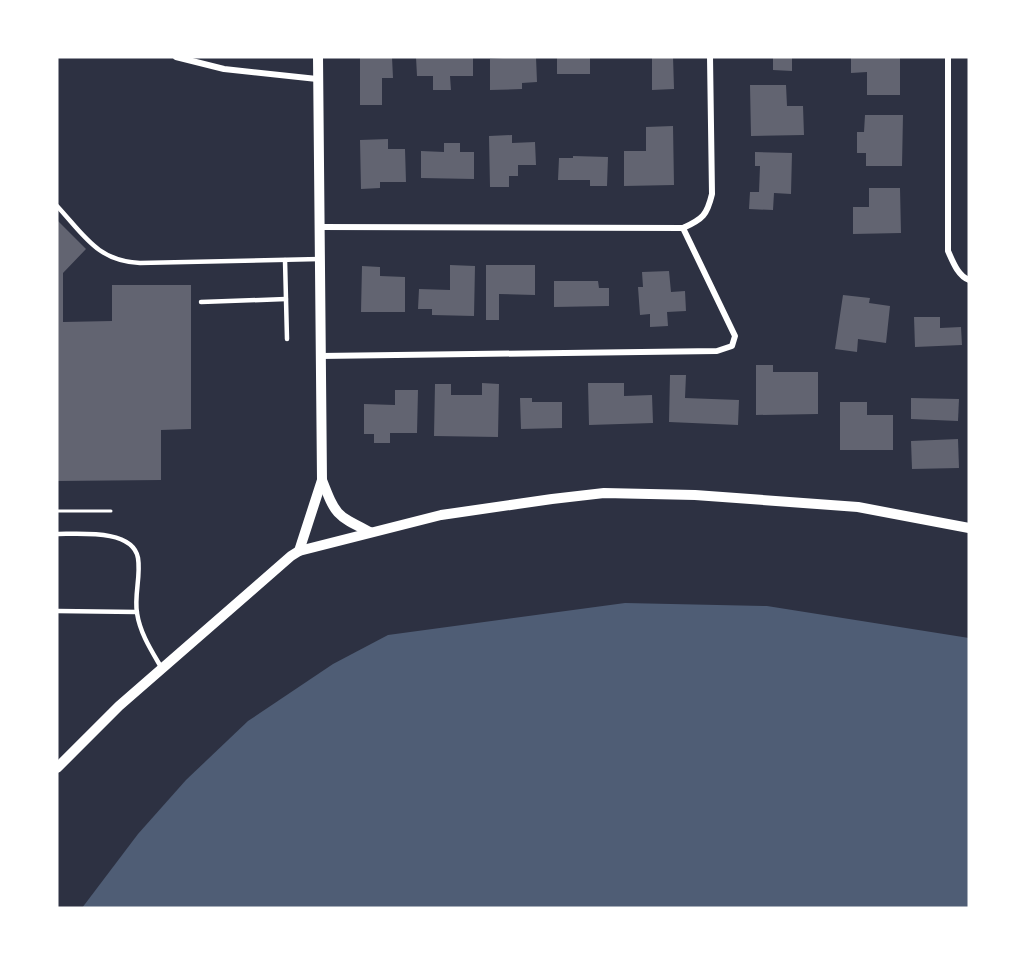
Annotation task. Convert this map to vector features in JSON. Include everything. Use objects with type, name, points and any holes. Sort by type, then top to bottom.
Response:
[{"type":"street","points":[[176,57],[224,69],[317,79]]},
{"type":"street","points":[[299,551],[322,480],[318,57]]},
{"type":"street","points":[[320,227],[683,228],[699,221],[709,209],[712,194],[710,57]]},
{"type":"street","points":[[948,57],[948,251],[955,266],[965,279],[969,280]]},
{"type":"street","points":[[320,356],[717,351],[732,346],[735,336],[683,228]]},
{"type":"street","points":[[322,480],[332,506],[337,512],[343,518],[370,532]]},
{"type":"street","points":[[57,768],[119,706],[291,556],[299,551],[370,532],[412,522],[552,499],[604,493],[695,495],[858,507],[969,528]]},
{"type":"lane","points":[[57,206],[97,250],[115,259],[137,263],[320,259]]},
{"type":"lane","points":[[285,260],[287,339]]},
{"type":"lane","points":[[201,302],[286,299]]},
{"type":"lane","points":[[57,534],[120,537],[132,544],[138,557],[137,612],[142,634],[162,669]]},
{"type":"lane","points":[[57,611],[137,612]]},
{"type":"path","points":[[57,511],[111,511]]},
{"type":"water","points":[[625,603],[767,606],[969,638],[969,908],[82,908],[138,834],[186,780],[248,721],[333,664],[388,635]]},
{"type":"building","points":[[360,57],[392,57],[393,78],[382,78],[382,105],[360,105]]},
{"type":"building","points":[[416,57],[473,57],[473,76],[450,76],[451,90],[433,90],[433,76],[417,76]]},
{"type":"building","points":[[536,57],[537,82],[522,83],[522,89],[490,90],[490,59]]},
{"type":"building","points":[[557,57],[590,57],[590,74],[557,74]]},
{"type":"building","points":[[652,57],[673,57],[674,89],[652,90]]},
{"type":"building","points":[[773,57],[792,57],[792,71],[773,70]]},
{"type":"building","points":[[851,57],[900,57],[900,95],[867,95],[867,72],[851,73]]},
{"type":"building","points":[[750,85],[786,85],[787,106],[803,106],[804,135],[751,136]]},
{"type":"building","points":[[865,115],[903,115],[902,166],[866,166],[866,153],[857,153],[857,132],[864,132]]},
{"type":"building","points":[[673,126],[674,185],[624,186],[624,151],[646,151],[646,127]]},
{"type":"building","points":[[512,135],[512,143],[535,142],[536,165],[518,165],[518,176],[509,176],[509,187],[490,187],[489,136]]},
{"type":"building","points":[[388,139],[388,149],[405,149],[406,182],[380,182],[380,188],[361,189],[360,140]]},
{"type":"building","points":[[444,143],[460,143],[460,152],[474,152],[474,179],[421,178],[421,151],[444,152]]},
{"type":"building","points":[[755,152],[792,153],[791,194],[774,193],[773,210],[749,209],[750,192],[759,192],[760,166],[755,166]]},
{"type":"building","points":[[573,156],[608,157],[607,186],[590,186],[590,180],[558,180],[559,158],[573,158]]},
{"type":"building","points":[[869,188],[900,188],[901,233],[853,234],[853,207],[869,207]]},
{"type":"building","points":[[57,220],[86,249],[63,273],[63,322],[112,321],[112,285],[191,285],[191,429],[161,430],[161,480],[57,481]]},
{"type":"building","points":[[450,265],[475,266],[474,316],[432,315],[432,309],[418,309],[419,289],[450,290]]},
{"type":"building","points":[[486,265],[535,265],[535,295],[499,294],[499,320],[486,320]]},
{"type":"building","points":[[362,266],[380,267],[380,276],[405,277],[405,312],[361,312]]},
{"type":"building","points":[[669,271],[671,292],[685,291],[686,311],[667,312],[668,326],[650,327],[650,314],[640,315],[638,287],[643,287],[642,272]]},
{"type":"building","points":[[554,281],[598,281],[599,288],[609,288],[609,306],[554,307]]},
{"type":"building","points":[[843,295],[870,298],[869,303],[890,306],[886,343],[858,339],[857,352],[835,349]]},
{"type":"building","points":[[914,317],[940,317],[940,328],[961,327],[962,345],[915,347]]},
{"type":"building","points":[[756,365],[773,365],[773,372],[818,372],[818,414],[756,415]]},
{"type":"building","points":[[670,375],[686,375],[685,398],[739,400],[738,425],[669,422]]},
{"type":"building","points":[[482,383],[499,384],[498,437],[434,436],[435,384],[451,384],[451,395],[482,395]]},
{"type":"building","points":[[588,383],[624,383],[624,396],[652,395],[653,423],[589,425]]},
{"type":"building","points":[[395,390],[418,390],[417,433],[390,433],[390,443],[374,443],[374,434],[364,434],[364,404],[395,405]]},
{"type":"building","points":[[520,398],[532,398],[532,402],[562,402],[562,428],[521,429]]},
{"type":"building","points":[[911,398],[959,399],[958,421],[911,419]]},
{"type":"building","points":[[840,402],[867,402],[867,415],[893,415],[893,450],[840,450]]},
{"type":"building","points":[[958,439],[959,468],[912,469],[911,441]]}]
